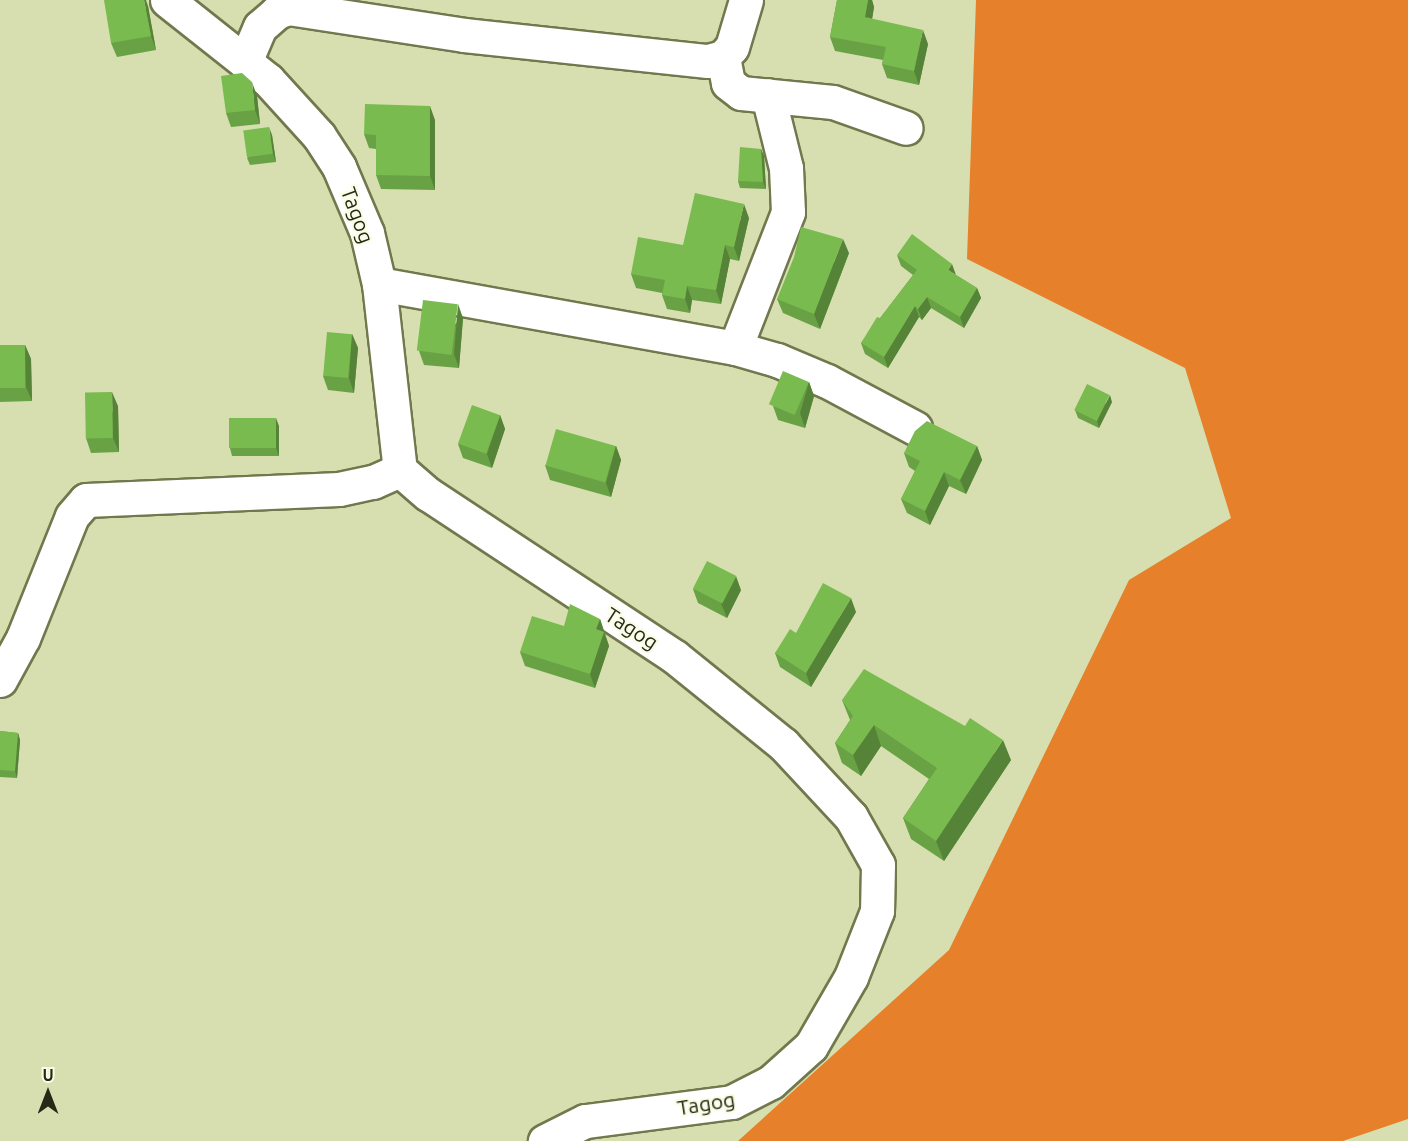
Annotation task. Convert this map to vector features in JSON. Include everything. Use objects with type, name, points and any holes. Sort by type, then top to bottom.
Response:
[{"type":"street","name":"Tagog","points":[[167,0],[268,80],[319,136],[339,167],[367,232],[379,284],[400,470],[428,494],[675,657],[783,744],[850,818],[878,865],[877,912],[852,977],[811,1046],[771,1082],[732,1102],[585,1121],[545,1141]]},
{"type":"street","points":[[244,62],[260,27],[276,12],[288,8],[464,35],[699,62],[723,57],[738,36],[746,0]]},
{"type":"street","points":[[723,57],[732,89],[833,102],[906,128]]},
{"type":"street","points":[[735,348],[788,212],[786,168],[768,95]]},
{"type":"street","points":[[379,284],[735,348],[777,360],[827,381],[915,428]]},
{"type":"street","points":[[0,680],[23,638],[72,516],[86,500],[339,489],[373,482],[400,470]]},
{"type":"shaded area","points":[[976,0],[1408,0],[1408,1119],[1343,1141],[738,1141],[949,950],[1129,580],[1231,518],[1185,368],[967,259]]},
{"type":"building","points":[[104,0],[144,0],[151,36],[111,43]]},
{"type":"building","points":[[837,0],[868,0],[865,17],[923,30],[914,71],[882,64],[886,47],[830,37]]},
{"type":"building","points":[[242,73],[252,82],[255,110],[226,113],[221,76]]},
{"type":"building","points":[[365,104],[430,106],[430,176],[376,175],[376,135],[364,134]]},
{"type":"building","points":[[269,127],[273,154],[247,157],[243,131]]},
{"type":"building","points":[[740,147],[761,149],[763,182],[738,181]]},
{"type":"building","points":[[695,193],[744,204],[734,247],[725,245],[716,290],[687,286],[685,299],[662,295],[665,280],[631,274],[638,237],[683,245]]},
{"type":"building","points":[[801,227],[843,239],[814,314],[777,299],[794,257]]},
{"type":"building","points":[[912,234],[952,264],[948,270],[977,288],[960,317],[927,297],[918,309],[915,306],[884,357],[861,343],[877,317],[880,318],[917,270],[897,255]]},
{"type":"building","points":[[423,300],[458,304],[452,355],[417,351]]},
{"type":"building","points":[[327,332],[352,334],[348,378],[323,376]]},
{"type":"building","points":[[0,345],[25,345],[25,388],[0,388]]},
{"type":"building","points":[[783,371],[809,382],[795,415],[769,404]]},
{"type":"building","points":[[1087,384],[1109,395],[1097,421],[1074,410]]},
{"type":"building","points":[[85,392],[112,392],[113,438],[86,438]]},
{"type":"building","points":[[472,405],[500,415],[486,454],[458,444]]},
{"type":"building","points":[[229,418],[276,418],[276,448],[229,448]]},
{"type":"building","points":[[927,421],[977,446],[960,480],[944,472],[925,511],[901,499],[920,461],[904,453],[915,431]]},
{"type":"building","points":[[556,429],[616,446],[605,483],[546,466]]},
{"type":"building","points":[[707,561],[736,576],[722,604],[693,589]]},
{"type":"building","points":[[823,583],[851,598],[806,673],[775,653],[790,629],[796,633]]},
{"type":"building","points":[[570,604],[600,619],[596,629],[604,632],[590,674],[520,652],[532,616],[564,626]]},
{"type":"building","points":[[864,669],[965,726],[970,718],[1003,740],[936,841],[903,818],[937,768],[874,725],[853,755],[835,743],[853,716],[842,700]]},
{"type":"building","points":[[0,731],[18,733],[15,771],[0,770]]}]
